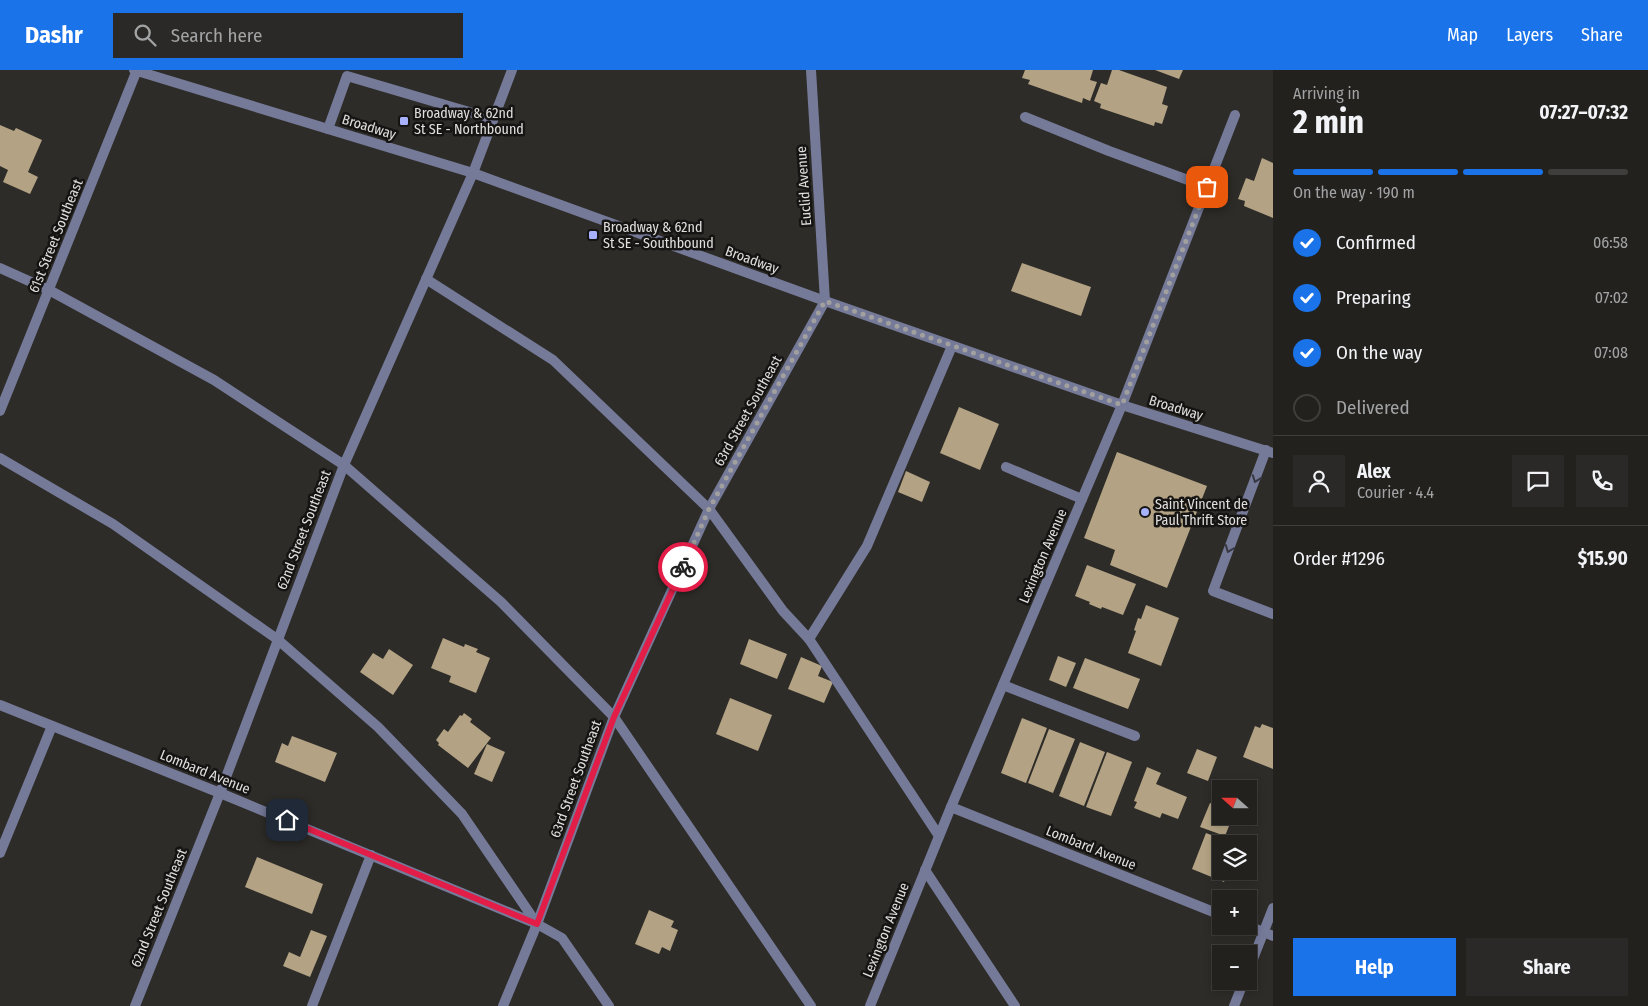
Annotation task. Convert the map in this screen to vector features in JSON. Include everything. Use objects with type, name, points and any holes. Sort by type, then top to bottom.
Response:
[{"type":"street","name":"Broadway","points":[[136,70],[472,173],[952,346],[1122,405],[1270,452]]},
{"type":"street","name":"61st Street Southeast","points":[[0,411],[136,70]]},
{"type":"street","name":"62nd Street Southeast","points":[[135,1006],[220,793],[344,465],[472,173],[512,70]]},
{"type":"street","name":"Euclid Avenue","points":[[811,70],[825,301]]},
{"type":"street","points":[[328,129],[347,76],[493,119]]},
{"type":"street","name":"Lexington Avenue","points":[[870,1006],[1002,685],[1122,405],[1235,115]]},
{"type":"street","points":[[1024,117],[1207,187]]},
{"type":"street","points":[[0,268],[49,290],[214,380],[344,465],[502,602],[614,717],[811,1006]]},
{"type":"street","points":[[426,278],[553,360],[709,509],[783,611],[809,639],[939,836]]},
{"type":"street","name":"63rd Street Southeast","points":[[503,1006],[537,924],[614,717],[709,509],[825,301]]},
{"type":"street","points":[[809,639],[867,546],[952,346]]},
{"type":"street","points":[[1270,452],[1213,591],[1273,614]]},
{"type":"street","points":[[0,458],[113,524],[277,639],[378,727],[462,814],[537,924]]},
{"type":"street","points":[[1006,468],[1082,499]]},
{"type":"street","points":[[1002,685],[1135,736]]},
{"type":"street","name":"Lombard Avenue","points":[[0,705],[220,793],[537,924],[562,938],[609,1006]]},
{"type":"street","points":[[0,852],[52,726]]},
{"type":"street","name":"Lombard Avenue","points":[[951,807],[1212,911]]},
{"type":"street","points":[[312,1006],[371,855]]},
{"type":"street","points":[[925,870],[1015,1006]]},
{"type":"street","points":[[1257,954],[1268,934],[1273,908]]},
{"type":"street","points":[[1234,1006],[1240,990]]},
{"type":"building","points":[[1025,70],[1093,70],[1090,80],[1097,82],[1090,101],[1083,98],[1082,103],[1028,84],[1030,80],[1022,78]]},
{"type":"building","points":[[1112,70],[1119,70],[1167,87],[1162,104],[1168,106],[1162,124],[1155,122],[1154,126],[1100,108],[1101,104],[1094,101],[1101,83],[1107,85]]},
{"type":"building","points":[[1155,70],[1183,70],[1179,79]]},
{"type":"building","points":[[0,125],[14,131],[16,128],[42,140],[28,172],[38,177],[30,194],[3,182],[8,170],[0,166]]},
{"type":"building","points":[[1262,158],[1273,163],[1273,218],[1244,206],[1245,201],[1238,199],[1246,178],[1254,181]]},
{"type":"building","points":[[1022,263],[1091,287],[1081,316],[1011,291]]},
{"type":"building","points":[[959,407],[999,424],[980,470],[940,453]]},
{"type":"building","name":"Saint Vincent de Paul Thrift Store","points":[[1117,452],[1207,486],[1167,588],[1110,565],[1115,550],[1084,538]]},
{"type":"building","points":[[906,471],[930,482],[922,502],[898,492]]},
{"type":"building","points":[[1087,565],[1136,584],[1123,615],[1102,607],[1101,609],[1075,596]]},
{"type":"building","points":[[1146,605],[1179,618],[1161,666],[1128,653],[1136,631],[1134,630],[1138,618],[1141,619]]},
{"type":"building","points":[[443,638],[464,647],[465,644],[478,649],[476,652],[490,658],[476,693],[449,682],[451,676],[431,668]]},
{"type":"building","points":[[749,639],[787,654],[777,679],[740,664]]},
{"type":"building","points":[[389,649],[413,665],[393,695],[360,672],[373,653],[383,659]]},
{"type":"building","points":[[1058,656],[1076,663],[1066,687],[1049,680]]},
{"type":"building","points":[[801,657],[822,666],[818,676],[833,682],[824,703],[788,689]]},
{"type":"building","points":[[1085,658],[1140,679],[1128,709],[1073,688]]},
{"type":"building","points":[[730,698],[772,715],[758,751],[716,734]]},
{"type":"building","points":[[464,713],[472,719],[470,722],[491,738],[468,768],[438,745],[439,743],[436,740],[444,729],[448,732],[460,715],[462,716]]},
{"type":"building","points":[[1022,718],[1047,728],[1026,783],[1001,773]]},
{"type":"building","points":[[1262,724],[1273,728],[1273,769],[1243,757],[1255,726],[1260,728]]},
{"type":"building","points":[[1049,729],[1075,739],[1053,793],[1028,783]]},
{"type":"building","points":[[292,736],[337,753],[325,782],[275,762],[282,743],[288,746]]},
{"type":"building","points":[[1080,742],[1105,752],[1084,806],[1059,796]]},
{"type":"building","points":[[487,744],[505,752],[492,782],[474,774]]},
{"type":"building","points":[[1197,749],[1217,757],[1208,781],[1187,773]]},
{"type":"building","points":[[1107,752],[1132,762],[1111,816],[1086,807]]},
{"type":"building","points":[[1147,767],[1161,773],[1156,784],[1187,797],[1178,819],[1162,813],[1160,818],[1134,808],[1137,802],[1134,801]]},
{"type":"building","points":[[1210,803],[1212,804],[1212,825],[1229,825],[1225,835],[1200,827]]},
{"type":"building","points":[[1206,833],[1212,835],[1212,877],[1192,869]]},
{"type":"building","points":[[257,857],[323,884],[312,914],[245,887]]},
{"type":"building","points":[[649,910],[674,921],[671,927],[678,930],[670,951],[662,947],[659,954],[635,944]]},
{"type":"building","points":[[311,930],[327,936],[310,977],[283,966],[289,952],[300,957]]},
{"type":"way so far","points":[[683,567],[709,509],[825,301],[1122,405],[1207,187]]},
{"type":"place","name":"Broadway & 62nd St SE - Northbound","points":[[404,121]]},
{"type":"place","name":"Broadway & 62nd St SE - Southbound","points":[[593,235]]},
{"type":"place","name":"Saint Vincent de Paul Thrift Store","points":[[1145,512]]},
{"type":"route","points":[[287,820],[537,924],[614,717],[683,567]]}]
